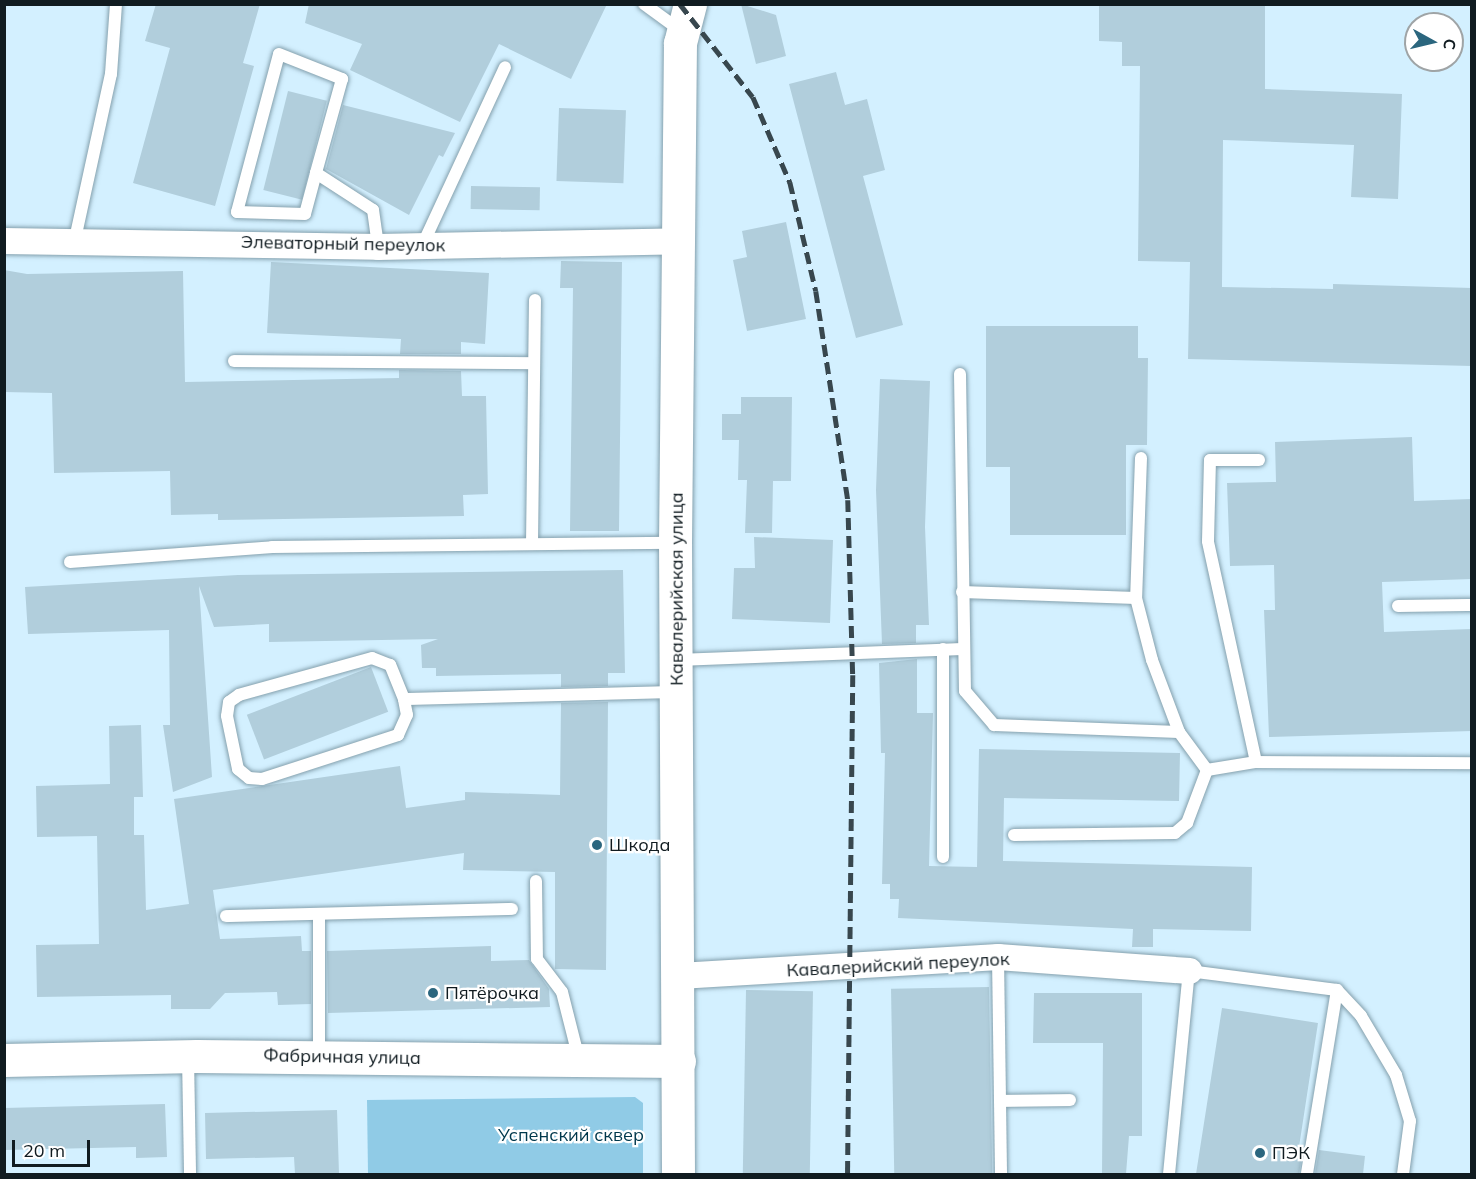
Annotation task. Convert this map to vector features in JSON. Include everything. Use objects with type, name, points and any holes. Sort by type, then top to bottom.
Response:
[{"type":"street","name":"Кавалерийская улица","points":[[678,1174],[679,976],[675,543],[686,18]]},
{"type":"street","name":"Элеваторный переулок","points":[[4,241],[75,240],[378,246],[682,241]]},
{"type":"street","name":"Кавалерийский переулок","points":[[679,976],[998,957],[1189,971]]},
{"type":"street","name":"Фабричная улица","points":[[4,1060],[188,1056],[679,1061]]},
{"type":"lane","points":[[75,240],[111,74],[116,4]]},
{"type":"lane","points":[[644,4],[686,18]]},
{"type":"lane","points":[[279,54],[342,79],[315,173],[305,214],[237,212],[279,54]]},
{"type":"lane","points":[[422,246],[505,67]]},
{"type":"lane","points":[[315,173],[373,210],[378,246]]},
{"type":"lane","points":[[532,544],[535,300]]},
{"type":"lane","points":[[234,361],[534,363]]},
{"type":"lane","points":[[960,374],[965,691],[994,725],[1179,732]]},
{"type":"lane","points":[[1141,458],[1136,598],[1152,660],[1179,732],[1207,770]]},
{"type":"lane","points":[[1256,762],[1208,541],[1210,460],[1259,460]]},
{"type":"lane","points":[[70,562],[272,547],[675,543]]},
{"type":"lane","points":[[962,592],[1136,598]]},
{"type":"lane","points":[[1398,606],[1472,605]]},
{"type":"lane","points":[[404,699],[963,649]]},
{"type":"lane","points":[[943,650],[943,857]]},
{"type":"lane","points":[[372,658],[390,665],[404,699],[407,715],[398,735],[262,779],[249,778],[238,769],[227,716],[229,702],[239,695],[372,658]]},
{"type":"lane","points":[[1207,770],[1256,762],[1472,763]]},
{"type":"lane","points":[[1014,835],[1175,833],[1187,823],[1207,770]]},
{"type":"lane","points":[[536,881],[537,959],[562,992],[580,1060]]},
{"type":"lane","points":[[226,916],[512,909]]},
{"type":"lane","points":[[319,915],[319,1057]]},
{"type":"lane","points":[[998,957],[1001,1174]]},
{"type":"lane","points":[[1169,1174],[1189,971],[1337,990],[1362,1016],[1396,1075],[1410,1121],[1403,1174]]},
{"type":"lane","points":[[1307,1174],[1337,990]]},
{"type":"lane","points":[[188,1056],[190,1174]]},
{"type":"lane","points":[[1000,1101],[1070,1100]]},
{"type":"green space","name":"Успенский сквер","points":[[635,1097],[643,1103],[643,1174],[368,1174],[367,1100]]},
{"type":"building","points":[[156,4],[260,4],[243,63],[254,66],[215,206],[133,183],[170,48],[145,41]]},
{"type":"building","points":[[309,4],[607,4],[571,79],[499,44],[460,122],[350,70],[362,44],[305,23]]},
{"type":"building","points":[[741,4],[776,15],[786,56],[756,64]]},
{"type":"building","points":[[1099,4],[1265,4],[1265,89],[1402,94],[1398,199],[1351,197],[1354,145],[1223,140],[1222,287],[1333,289],[1333,284],[1472,288],[1472,366],[1188,359],[1190,262],[1138,261],[1140,66],[1122,66],[1122,42],[1099,41]]},
{"type":"building","points":[[836,72],[845,105],[867,99],[885,170],[863,176],[903,325],[856,338],[789,84]]},
{"type":"building","points":[[288,91],[327,101],[302,200],[263,190]]},
{"type":"building","points":[[343,105],[455,133],[443,157],[439,155],[409,215],[326,169]]},
{"type":"building","points":[[559,108],[626,110],[623,183],[556,181]]},
{"type":"building","points":[[471,186],[540,187],[540,210],[471,209]]},
{"type":"building","points":[[786,222],[806,319],[747,331],[733,260],[747,257],[742,231]]},
{"type":"building","points":[[561,261],[622,262],[619,531],[570,531],[573,288],[560,288]]},
{"type":"building","points":[[271,262],[489,273],[485,344],[461,342],[461,354],[400,354],[401,339],[267,333]]},
{"type":"building","points":[[4,270],[27,274],[183,271],[185,382],[399,378],[399,370],[461,371],[462,396],[486,396],[488,494],[463,495],[464,516],[218,520],[218,514],[171,515],[170,471],[54,473],[52,393],[4,392]]},
{"type":"building","points":[[986,326],[1138,326],[1138,358],[1148,358],[1147,445],[1126,445],[1126,535],[1010,535],[1010,467],[986,467]]},
{"type":"building","points":[[880,379],[930,381],[925,527],[929,625],[916,625],[916,643],[882,644],[876,490]]},
{"type":"building","points":[[741,397],[792,397],[791,481],[773,481],[772,533],[745,533],[747,480],[738,480],[739,440],[722,440],[722,414],[741,414]]},
{"type":"building","points":[[1412,437],[1414,501],[1472,499],[1472,579],[1382,582],[1384,632],[1472,629],[1472,731],[1269,737],[1264,610],[1275,610],[1274,565],[1230,566],[1227,483],[1276,482],[1275,442]]},
{"type":"building","points":[[754,537],[833,540],[830,623],[732,619],[734,568],[755,568]]},
{"type":"building","points":[[623,570],[625,673],[608,673],[608,686],[561,687],[561,674],[436,676],[436,668],[422,668],[421,645],[438,639],[269,642],[269,624],[214,627],[199,586],[212,777],[173,792],[163,725],[170,725],[169,630],[28,634],[25,587],[238,575]]},
{"type":"building","points":[[917,659],[917,713],[933,713],[929,866],[977,867],[979,749],[1180,753],[1179,801],[1004,798],[1003,861],[1252,867],[1251,931],[1153,929],[1153,947],[1132,947],[1133,929],[898,918],[899,899],[890,899],[890,884],[882,884],[885,753],[881,753],[879,663]]},
{"type":"building","points":[[371,667],[388,712],[264,759],[247,715]]},
{"type":"building","points":[[608,702],[606,970],[555,969],[555,872],[463,870],[464,853],[213,890],[220,939],[301,936],[302,951],[311,951],[311,1004],[278,1005],[277,992],[225,993],[210,1009],[171,1009],[171,995],[37,997],[36,945],[99,944],[97,836],[37,837],[36,786],[110,784],[109,726],[141,725],[143,797],[134,797],[134,835],[144,835],[146,910],[189,904],[174,799],[400,766],[406,808],[465,800],[465,792],[560,795],[561,703]]},
{"type":"building","points":[[491,946],[491,961],[529,960],[549,989],[550,1007],[328,1013],[327,951]]},
{"type":"building","points":[[989,987],[992,1174],[894,1174],[891,989]]},
{"type":"building","points":[[746,990],[813,991],[810,1174],[743,1174]]},
{"type":"building","points":[[1034,993],[1142,993],[1142,1136],[1129,1136],[1126,1174],[1102,1174],[1103,1043],[1033,1043]]},
{"type":"building","points":[[1222,1008],[1318,1023],[1299,1147],[1303,1148],[1299,1174],[1196,1174]]},
{"type":"building","points":[[165,1104],[167,1157],[136,1158],[136,1147],[4,1150],[4,1108]]},
{"type":"building","points":[[337,1110],[339,1174],[295,1174],[294,1157],[206,1159],[205,1113]]},
{"type":"building","points":[[1319,1150],[1365,1156],[1363,1174],[1315,1174]]},
{"type":"railway","points":[[680,4],[753,97],[790,182],[816,291],[848,500],[853,675],[848,1174]]},
{"type":"place","name":"Шкода","points":[[597,845]]},
{"type":"place","name":"Пятёрочка","points":[[433,993]]},
{"type":"place","name":"ПЭК","points":[[1260,1153]]}]
